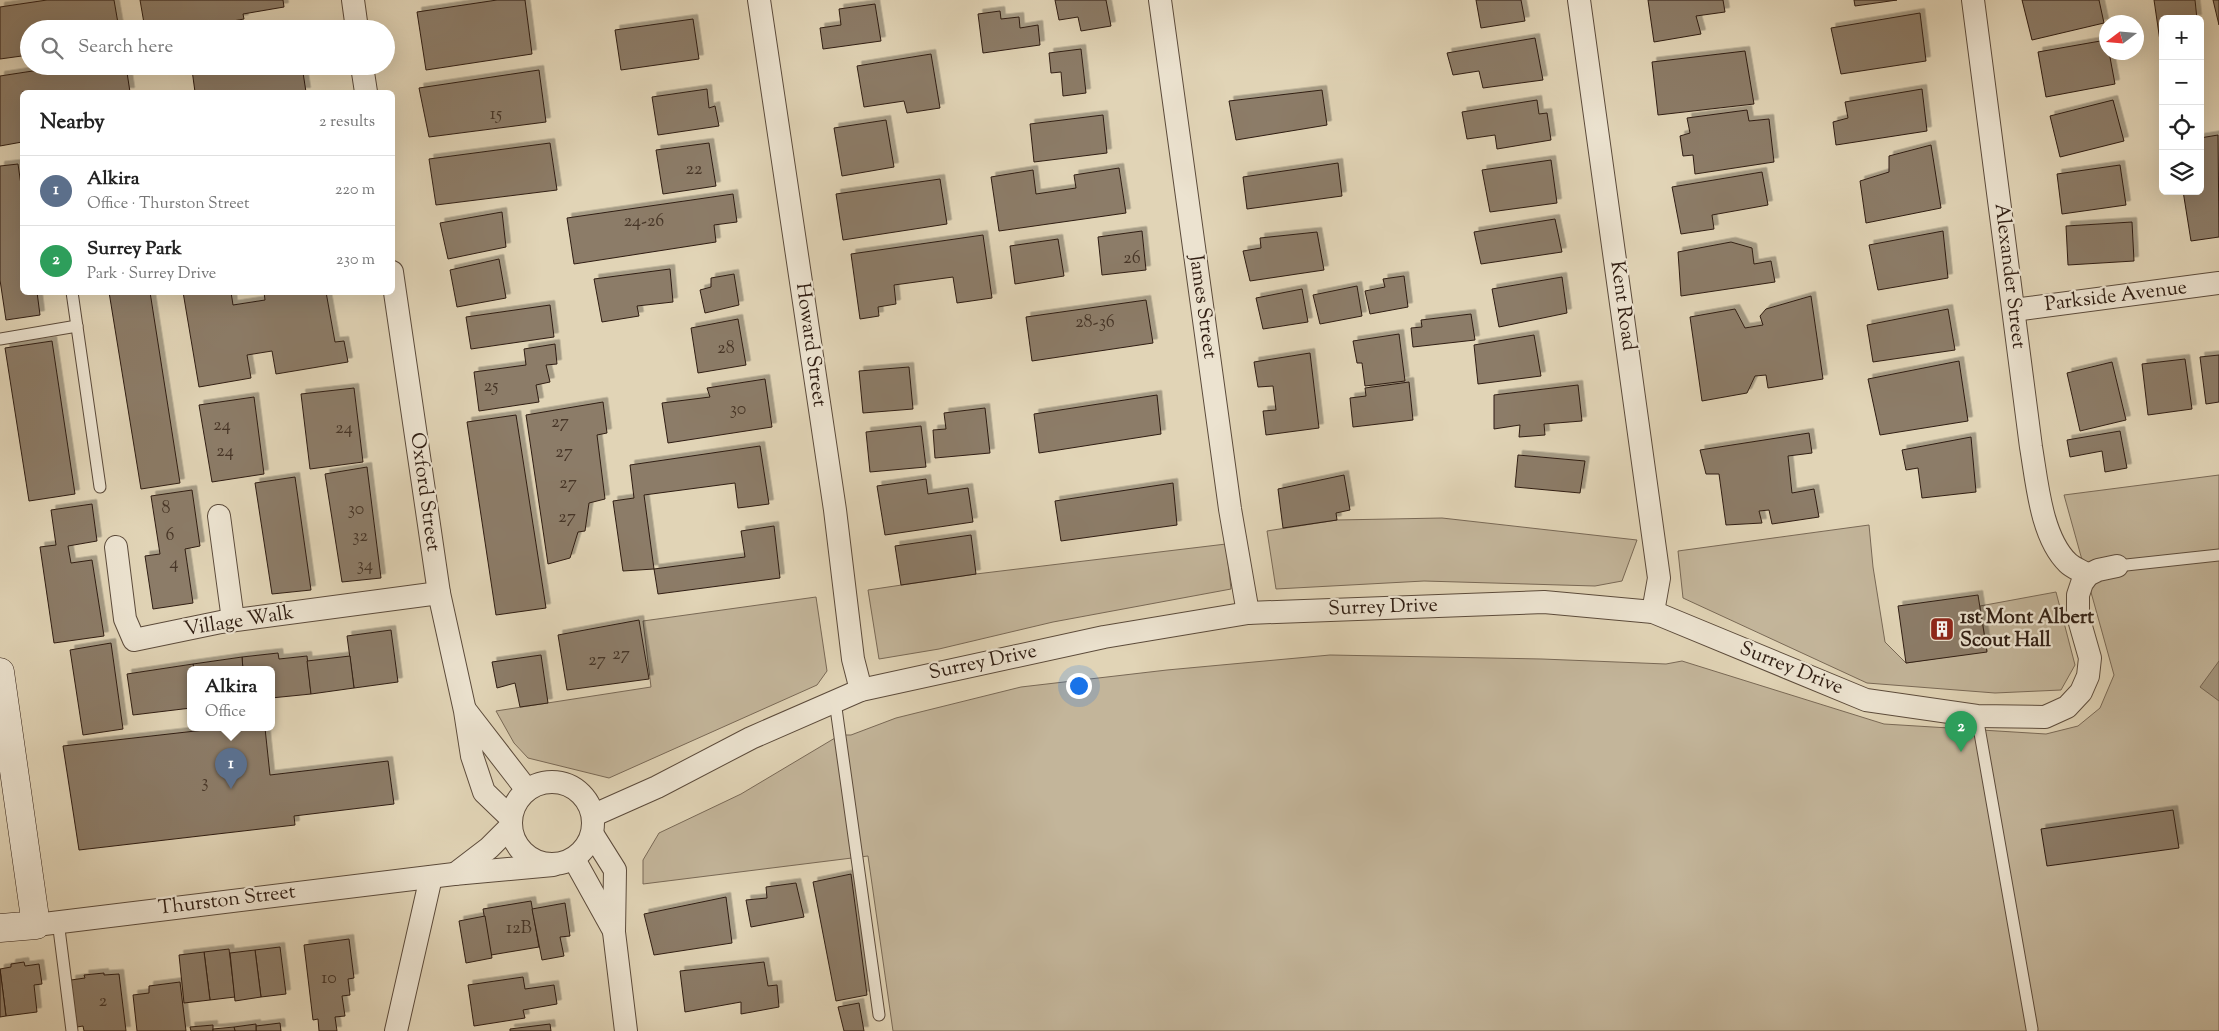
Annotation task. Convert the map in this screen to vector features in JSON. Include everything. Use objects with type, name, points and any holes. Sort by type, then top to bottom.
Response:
[{"type":"street","points":[[353,0],[356,20]]},
{"type":"street","name":"Howard Street","points":[[759,0],[835,510],[853,659],[861,690]]},
{"type":"street","name":"James Street","points":[[1160,0],[1230,509],[1248,613]]},
{"type":"street","name":"Kent Road","points":[[1579,0],[1660,578],[1653,612]]},
{"type":"street","name":"Alexander Street","points":[[1973,0],[2031,447],[2041,504],[2048,530],[2058,549],[2068,563],[2088,575]]},
{"type":"street","points":[[363,75],[366,90]]},
{"type":"street","name":"Parkside Avenue","points":[[2014,310],[2219,283]]},
{"type":"street","name":"Oxford Street","points":[[395,292],[439,593],[465,710],[472,756],[484,792],[511,822]]},
{"type":"street","points":[[219,516],[233,620]]},
{"type":"street","name":"Village Walk","points":[[116,547],[125,619],[134,640],[233,620],[439,593]]},
{"type":"street","points":[[2088,575],[2098,570],[2117,566]]},
{"type":"street","name":"Surrey Drive","points":[[593,825],[656,787],[751,738],[861,690],[1104,637],[1248,613],[1544,602],[1653,612],[1866,700],[1977,716],[2045,717],[2067,707],[2081,692],[2088,676],[2090,658],[2078,616],[2078,595],[2082,583],[2088,575]]},
{"type":"street","points":[[0,672],[47,923]]},
{"type":"street","name":"Oxford Street","points":[[465,710],[527,790]]},
{"type":"street","points":[[593,825],[586,849],[563,862],[532,860],[517,846],[511,822],[516,802],[527,790],[552,781],[579,790],[593,825],[616,870],[614,932],[626,1031]]},
{"type":"street","name":"Thurston Street","points":[[454,874],[489,848],[511,822]]},
{"type":"street","points":[[563,862],[614,932]]},
{"type":"street","name":"Thurston Street","points":[[0,928],[563,862]]},
{"type":"street","points":[[396,1031],[431,877]]},
{"type":"lane","points":[[72,295],[100,487]]},
{"type":"lane","points":[[0,339],[77,326]]},
{"type":"lane","points":[[2117,566],[2219,555]]},
{"type":"lane","points":[[835,701],[878,1015]]},
{"type":"lane","points":[[1977,716],[2032,1029]]},
{"type":"lane","points":[[47,923],[72,1031]]},
{"type":"shaded area","points":[[2219,475],[2219,1031],[893,1031],[868,856],[643,884],[643,860],[659,833],[741,794],[840,735],[851,735],[896,718],[1021,687],[1167,670],[1330,655],[1542,659],[1666,664],[1682,661],[1884,724],[2046,734],[2078,726],[2100,708],[2114,675],[2064,495]]},
{"type":"shaded area","points":[[1442,518],[1637,540],[1622,581],[1595,586],[1424,581],[1276,589],[1267,531],[1337,520]]},
{"type":"shaded area","points":[[1869,525],[1873,567],[1885,642],[1906,663],[1987,651],[1980,606],[2056,592],[2075,665],[2061,690],[1995,693],[1867,683],[1683,598],[1678,551]]},
{"type":"shaded area","points":[[1226,544],[1231,589],[1053,622],[939,649],[879,659],[868,590],[976,574]]},
{"type":"shaded area","points":[[816,597],[827,671],[817,685],[609,778],[528,758],[514,743],[496,711],[651,687],[643,621]]},
{"type":"shaded area","points":[[2219,661],[2219,701],[2200,687]]},
{"type":"building","points":[[47,0],[114,0],[117,20],[20,20],[20,56],[0,59],[0,7]]},
{"type":"building","points":[[140,0],[283,0],[284,7],[243,14],[244,19],[238,20],[143,20]]},
{"type":"building","points":[[497,0],[525,0],[532,54],[426,70],[417,12]]},
{"type":"building","points":[[1055,0],[1106,0],[1111,26],[1081,31],[1078,17],[1059,20]]},
{"type":"building","points":[[1476,0],[1521,0],[1525,21],[1481,28]]},
{"type":"building","points":[[1648,0],[1723,0],[1725,12],[1696,16],[1701,34],[1654,42]]},
{"type":"building","points":[[1854,0],[1897,0],[1855,6]]},
{"type":"building","points":[[2022,0],[2099,0],[2102,15],[2099,15],[2099,24],[2032,40]]},
{"type":"building","points":[[2154,0],[2195,0],[2197,15],[2159,15],[2159,34]]},
{"type":"building","points":[[2213,0],[2219,0],[2219,25]]},
{"type":"building","points":[[875,4],[881,41],[823,49],[820,28],[841,25],[839,9]]},
{"type":"building","points":[[1000,11],[1001,19],[1019,17],[1020,28],[1038,25],[1040,45],[983,53],[978,14]]},
{"type":"building","points":[[1920,13],[1926,61],[1841,74],[1831,28]]},
{"type":"building","points":[[693,19],[699,59],[621,70],[615,30]]},
{"type":"building","points":[[1535,38],[1543,80],[1483,88],[1479,71],[1453,75],[1447,53]]},
{"type":"building","points":[[2099,41],[2099,60],[2110,60],[2115,84],[2046,97],[2038,52]]},
{"type":"building","points":[[1081,49],[1086,93],[1063,96],[1061,72],[1051,73],[1049,53]]},
{"type":"building","points":[[1745,51],[1754,104],[1658,115],[1652,62]]},
{"type":"building","points":[[931,54],[940,108],[907,113],[904,101],[864,107],[857,66]]},
{"type":"building","points":[[539,70],[546,122],[429,137],[419,88]]},
{"type":"building","points":[[20,73],[20,75],[127,75],[130,90],[20,90],[20,142],[0,146],[0,76]]},
{"type":"building","points":[[193,75],[303,75],[306,90],[195,90]]},
{"type":"building","points":[[707,89],[709,108],[715,106],[719,126],[658,135],[652,97]]},
{"type":"building","points":[[1922,89],[1927,131],[1836,145],[1833,122],[1848,118],[1845,102]]},
{"type":"building","points":[[1322,90],[1327,125],[1236,140],[1229,101]]},
{"type":"building","points":[[1537,100],[1539,114],[1547,113],[1551,140],[1497,149],[1495,135],[1467,139],[1462,112]]},
{"type":"building","points":[[2113,100],[2124,141],[2060,157],[2050,116]]},
{"type":"building","points":[[1747,110],[1749,121],[1769,119],[1774,162],[1695,174],[1693,155],[1683,156],[1680,136],[1690,133],[1687,118]]},
{"type":"building","points":[[1103,115],[1107,153],[1034,162],[1030,124]]},
{"type":"building","points":[[886,120],[894,167],[842,176],[834,128]]},
{"type":"building","points":[[2218,135],[2219,237],[2191,241],[2184,195],[2204,195],[2204,137]]},
{"type":"building","points":[[550,143],[557,190],[436,205],[429,159]]},
{"type":"building","points":[[709,143],[716,186],[663,194],[656,150]]},
{"type":"building","points":[[1931,145],[1941,208],[1866,223],[1860,181],[1889,172],[1889,156]]},
{"type":"building","points":[[1551,160],[1557,203],[1490,212],[1482,170]]},
{"type":"building","points":[[1338,163],[1342,196],[1247,209],[1243,177]]},
{"type":"building","points":[[18,164],[20,178],[20,295],[37,295],[40,315],[6,320],[0,280],[0,166]]},
{"type":"building","points":[[2120,165],[2126,205],[2062,214],[2057,174]]},
{"type":"building","points":[[1119,168],[1126,213],[999,231],[991,177],[1033,170],[1036,194],[1076,188],[1074,175]]},
{"type":"building","points":[[1762,172],[1768,205],[1712,215],[1714,229],[1681,234],[1672,187]]},
{"type":"building","points":[[940,179],[947,224],[843,240],[836,194]]},
{"type":"building","points":[[733,194],[737,222],[714,225],[716,242],[574,264],[567,218]]},
{"type":"building","points":[[502,212],[506,247],[448,259],[440,223]]},
{"type":"building","points":[[1555,219],[1562,252],[1481,264],[1474,232]]},
{"type":"building","points":[[2132,222],[2134,261],[2068,265],[2066,226]]},
{"type":"building","points":[[1142,231],[1146,270],[1102,275],[1098,237]]},
{"type":"building","points":[[1943,231],[1948,278],[1878,290],[1869,245]]},
{"type":"building","points":[[1317,232],[1324,270],[1250,281],[1243,251],[1261,248],[1260,238]]},
{"type":"building","points":[[983,235],[992,298],[957,303],[953,277],[894,285],[896,304],[878,307],[879,316],[860,319],[851,254]]},
{"type":"building","points":[[1058,239],[1064,276],[1015,284],[1010,246]]},
{"type":"building","points":[[1731,242],[1752,248],[1754,264],[1771,261],[1775,282],[1681,296],[1678,252]]},
{"type":"building","points":[[499,259],[506,298],[457,307],[450,270]]},
{"type":"building","points":[[670,269],[673,302],[637,306],[639,316],[602,322],[594,279]]},
{"type":"building","points":[[734,274],[739,305],[705,313],[700,290],[711,287],[711,278]]},
{"type":"building","points":[[1404,276],[1408,307],[1370,314],[1365,291],[1385,287],[1383,279]]},
{"type":"building","points":[[1562,277],[1567,313],[1499,327],[1492,289]]},
{"type":"building","points":[[1357,286],[1362,316],[1320,324],[1313,295]]},
{"type":"building","points":[[1302,289],[1308,322],[1263,329],[1256,298]]},
{"type":"building","points":[[109,295],[150,295],[180,483],[141,489]]},
{"type":"building","points":[[184,295],[231,295],[233,305],[265,300],[264,295],[327,295],[335,342],[344,341],[348,362],[276,374],[272,351],[247,355],[251,378],[199,387]]},
{"type":"building","points":[[1811,296],[1823,379],[1768,388],[1766,375],[1755,376],[1747,393],[1702,401],[1690,317],[1735,309],[1745,328],[1763,325],[1760,316],[1766,309]]},
{"type":"building","points":[[1146,300],[1153,343],[1032,361],[1026,317]]},
{"type":"building","points":[[550,305],[554,337],[471,349],[466,317]]},
{"type":"building","points":[[1948,309],[1955,350],[1873,362],[1867,325]]},
{"type":"building","points":[[1471,314],[1475,340],[1413,347],[1411,328],[1422,327],[1421,320]]},
{"type":"building","points":[[738,319],[746,365],[698,373],[691,328]]},
{"type":"building","points":[[1399,334],[1405,381],[1365,386],[1362,363],[1357,363],[1353,341]]},
{"type":"building","points":[[1534,335],[1541,376],[1478,384],[1474,345]]},
{"type":"building","points":[[52,341],[75,494],[29,501],[5,348]]},
{"type":"building","points":[[555,344],[557,364],[546,365],[550,382],[536,385],[539,402],[479,411],[474,372],[526,365],[524,349]]},
{"type":"building","points":[[1310,353],[1319,428],[1266,435],[1263,411],[1276,410],[1273,386],[1258,387],[1254,362]]},
{"type":"building","points":[[2219,355],[2219,402],[2206,404],[2200,357]]},
{"type":"building","points":[[2185,359],[2192,409],[2148,415],[2142,364]]},
{"type":"building","points":[[1959,361],[1968,421],[1880,435],[1868,379]]},
{"type":"building","points":[[2112,362],[2126,420],[2080,431],[2067,373]]},
{"type":"building","points":[[909,367],[913,409],[863,413],[859,371]]},
{"type":"building","points":[[765,379],[772,427],[668,443],[662,403],[710,397],[707,388]]},
{"type":"building","points":[[1409,382],[1413,420],[1353,427],[1350,398],[1366,396],[1365,388]]},
{"type":"building","points":[[1578,385],[1582,421],[1544,424],[1545,435],[1519,437],[1520,425],[1494,429],[1494,395]]},
{"type":"building","points":[[354,388],[363,462],[310,469],[301,394]]},
{"type":"building","points":[[1157,395],[1161,434],[1039,453],[1034,414]]},
{"type":"building","points":[[254,397],[264,474],[212,482],[199,405]]},
{"type":"building","points":[[603,402],[607,433],[597,435],[605,499],[589,503],[585,531],[578,532],[570,558],[548,564],[526,415]]},
{"type":"building","points":[[985,408],[990,453],[935,458],[933,430],[946,429],[944,413]]},
{"type":"building","points":[[516,415],[546,608],[496,615],[467,422]]},
{"type":"building","points":[[921,426],[926,467],[870,472],[866,432]]},
{"type":"building","points":[[2120,431],[2127,468],[2105,472],[2102,451],[2070,457],[2067,440]]},
{"type":"building","points":[[1809,433],[1812,453],[1788,456],[1792,493],[1814,489],[1819,517],[1772,524],[1769,510],[1759,511],[1762,523],[1726,525],[1719,474],[1706,474],[1700,450]]},
{"type":"building","points":[[1971,437],[1976,492],[1922,498],[1918,468],[1906,470],[1902,450]]},
{"type":"building","points":[[760,446],[769,504],[738,508],[735,483],[644,495],[654,569],[623,571],[613,501],[634,498],[630,465]]},
{"type":"building","points":[[1518,455],[1585,461],[1580,493],[1515,487]]},
{"type":"building","points":[[367,467],[381,578],[342,582],[325,474]]},
{"type":"building","points":[[1344,475],[1350,510],[1336,513],[1337,520],[1283,528],[1278,489]]},
{"type":"building","points":[[295,477],[311,590],[272,594],[255,483]]},
{"type":"building","points":[[926,479],[928,494],[968,488],[973,522],[885,535],[877,486]]},
{"type":"building","points":[[1173,483],[1177,525],[1061,541],[1055,501]]},
{"type":"building","points":[[192,490],[200,546],[185,549],[193,603],[153,609],[145,556],[160,554],[151,496]]},
{"type":"building","points":[[92,504],[97,541],[68,546],[71,563],[92,560],[104,636],[54,643],[40,547],[56,545],[51,510]]},
{"type":"building","points":[[774,526],[780,578],[658,594],[654,569],[745,557],[741,531]]},
{"type":"building","points":[[971,535],[976,574],[901,585],[895,546]]},
{"type":"building","name":"1st Mont Albert Scout Hall","points":[[1978,595],[1987,652],[1906,663],[1898,606]]},
{"type":"building","points":[[639,620],[649,679],[567,690],[558,635]]},
{"type":"building","points":[[391,630],[398,682],[354,688],[347,636]]},
{"type":"building","points":[[111,643],[123,729],[83,735],[70,650]]},
{"type":"building","points":[[278,653],[279,659],[307,656],[311,694],[275,698],[275,666],[243,666],[242,657]]},
{"type":"building","points":[[541,655],[548,703],[520,707],[515,683],[497,688],[492,662]]},
{"type":"building","points":[[350,656],[354,688],[311,694],[307,661]]},
{"type":"building","points":[[242,657],[243,666],[193,666],[193,664]]},
{"type":"building","points":[[193,664],[193,666],[187,666],[187,708],[133,715],[127,674]]},
{"type":"building","points":[[196,731],[265,731],[270,775],[388,761],[394,804],[294,816],[295,825],[79,850],[63,746]]},
{"type":"building","points":[[2173,810],[2179,848],[2047,866],[2041,829]]},
{"type":"building","points":[[851,874],[867,995],[836,1001],[813,882]]},
{"type":"building","points":[[796,883],[804,917],[751,927],[746,900],[767,898],[766,887]]},
{"type":"building","points":[[726,897],[732,943],[654,955],[644,914]]},
{"type":"building","points":[[531,901],[539,947],[491,955],[483,909]]},
{"type":"building","points":[[565,903],[570,936],[560,937],[564,956],[542,960],[532,909]]},
{"type":"building","points":[[485,916],[492,958],[466,963],[459,921]]},
{"type":"building","points":[[349,939],[354,978],[348,979],[350,995],[342,996],[345,1016],[335,1017],[337,1031],[319,1031],[318,1019],[313,1020],[304,945]]},
{"type":"building","points":[[280,947],[286,994],[261,997],[255,950]]},
{"type":"building","points":[[229,949],[235,997],[210,1000],[204,952]]},
{"type":"building","points":[[255,950],[261,997],[235,1001],[230,953]]},
{"type":"building","points":[[204,952],[210,1000],[184,1003],[179,955]]},
{"type":"building","points":[[24,962],[25,966],[39,964],[42,984],[34,985],[37,1012],[6,1016],[0,969],[11,967],[11,964]]},
{"type":"building","points":[[764,962],[768,986],[777,985],[779,1007],[741,1014],[741,1002],[685,1012],[680,971]]},
{"type":"building","points":[[0,969],[6,1016],[0,1017]]},
{"type":"building","points":[[104,973],[104,975],[119,974],[126,1031],[84,1031],[83,1026],[77,1027],[71,980],[85,978],[84,975]]},
{"type":"building","points":[[523,977],[525,989],[554,985],[557,1004],[523,1010],[525,1018],[474,1026],[468,985]]},
{"type":"building","points":[[180,982],[186,1031],[137,1031],[133,995],[149,993],[149,986]]},
{"type":"building","points":[[859,1003],[864,1031],[844,1031],[838,1007]]},
{"type":"building","points":[[280,1023],[281,1031],[256,1031],[256,1026]]},
{"type":"building","points":[[256,1024],[256,1031],[235,1031],[234,1027]]},
{"type":"building","points":[[550,1024],[551,1031],[510,1031],[510,1029]]},
{"type":"building","points":[[213,1025],[213,1031],[191,1031],[190,1027]]},
{"type":"building","points":[[234,1027],[235,1031],[213,1031],[213,1029]]},
{"type":"place","name":"1st Mont Albert Scout Hall","points":[[1942,629]]},
{"type":"place","name":"Surrey Park","points":[[1961,752]]},
{"type":"place","name":"Alkira","points":[[231,789]]}]
